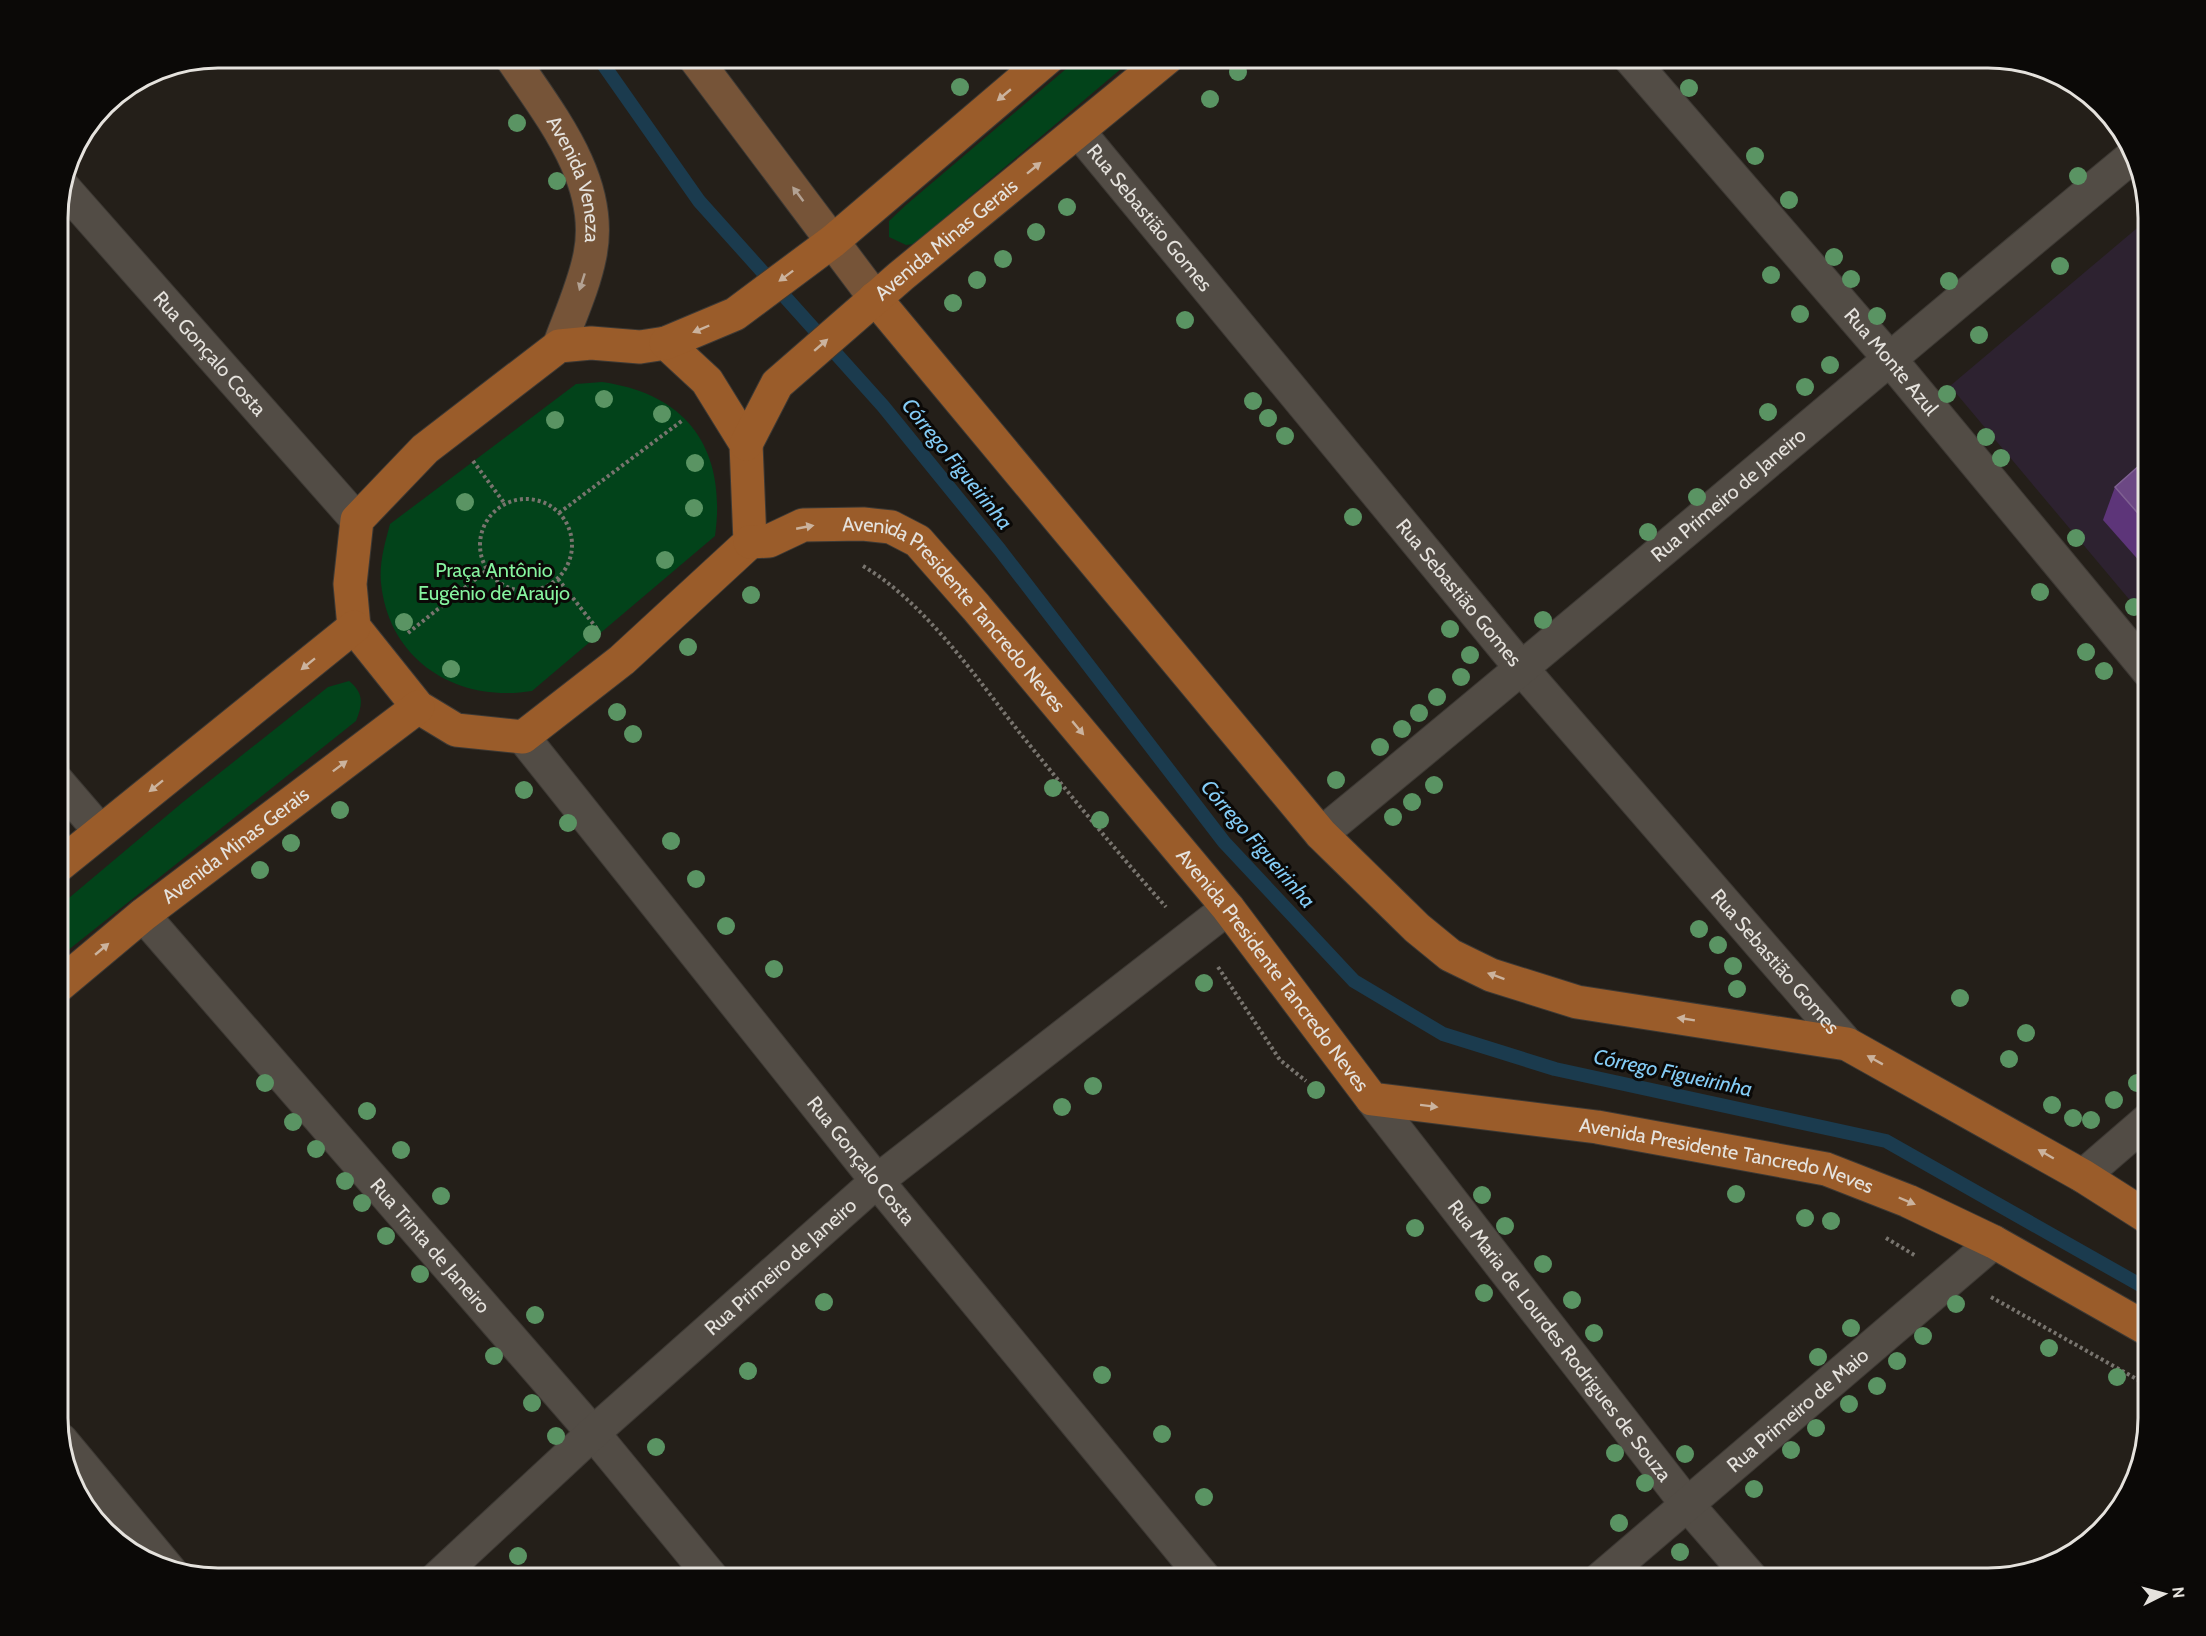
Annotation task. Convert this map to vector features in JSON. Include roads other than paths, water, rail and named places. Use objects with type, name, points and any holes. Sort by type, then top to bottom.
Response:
[{"type":"main road","name":"Avenida Minas Gerais","points":[[746,444],[777,384],[875,298],[1156,67]]},
{"type":"main road","name":"Avenida Veneza","points":[[518,68],[571,151],[584,180],[592,224],[590,254],[559,346]]},
{"type":"main road","points":[[702,68],[875,298],[1321,834],[1417,928],[1450,955],[1491,975],[1577,1002],[1847,1044],[2083,1176],[2138,1211]]},
{"type":"main road","points":[[666,343],[706,381],[746,444],[750,542],[622,660],[523,737],[456,730],[418,707],[354,627],[350,584],[357,520],[425,449],[559,346],[591,343],[640,347],[666,343],[735,314],[833,241],[1028,68]]},
{"type":"main road","name":"Avenida Presidente Tancredo Neves","points":[[750,542],[769,541],[803,525],[863,524],[891,527],[918,542],[976,607],[1228,908],[1372,1099],[1597,1127],[1826,1169],[1908,1201],[1994,1242],[2138,1324]]},
{"type":"main road","points":[[68,858],[354,627]]},
{"type":"main road","name":"Avenida Minas Gerais","points":[[68,978],[144,915],[418,707]]},
{"type":"street","name":"Rua Monte Azul","points":[[1638,67],[1889,358],[2138,659]]},
{"type":"street","name":"Rua Sebastião Gomes","points":[[1079,132],[1522,669],[1847,1044]]},
{"type":"street","name":"Rua Primeiro de Janeiro","points":[[1321,834],[1522,669],[2127,160]]},
{"type":"street","name":"Rua Gonçalo Costa","points":[[70,195],[357,520]]},
{"type":"street","name":"Rua Gonçalo Costa","points":[[523,737],[877,1181],[1196,1568]]},
{"type":"street","points":[[68,794],[100,831]]},
{"type":"street","name":"Rua Primeiro de Janeiro","points":[[448,1568],[592,1433],[877,1181],[1190,935],[1228,908]]},
{"type":"street","name":"Rua Trinta de Janeiro","points":[[144,915],[592,1433],[704,1568]]},
{"type":"street","name":"Rua Maria de Lourdes Rodrigues de Souza","points":[[1372,1099],[1686,1503],[1742,1568]]},
{"type":"street","points":[[2083,1176],[2138,1128]]},
{"type":"street","name":"Rua Primeiro de Maio","points":[[1612,1568],[1994,1242]]},
{"type":"street","points":[[73,1455],[157,1556]]},
{"type":"waterway","name":"Córrego Figueirinha","points":[[606,68],[699,201],[883,406],[1000,550],[1224,842],[1354,981],[1443,1034],[1555,1069],[1886,1141],[2138,1284]]},
{"type":"park label","name":"Praça Antônio Eugênio de Araújo","points":[[494,582]]}]
